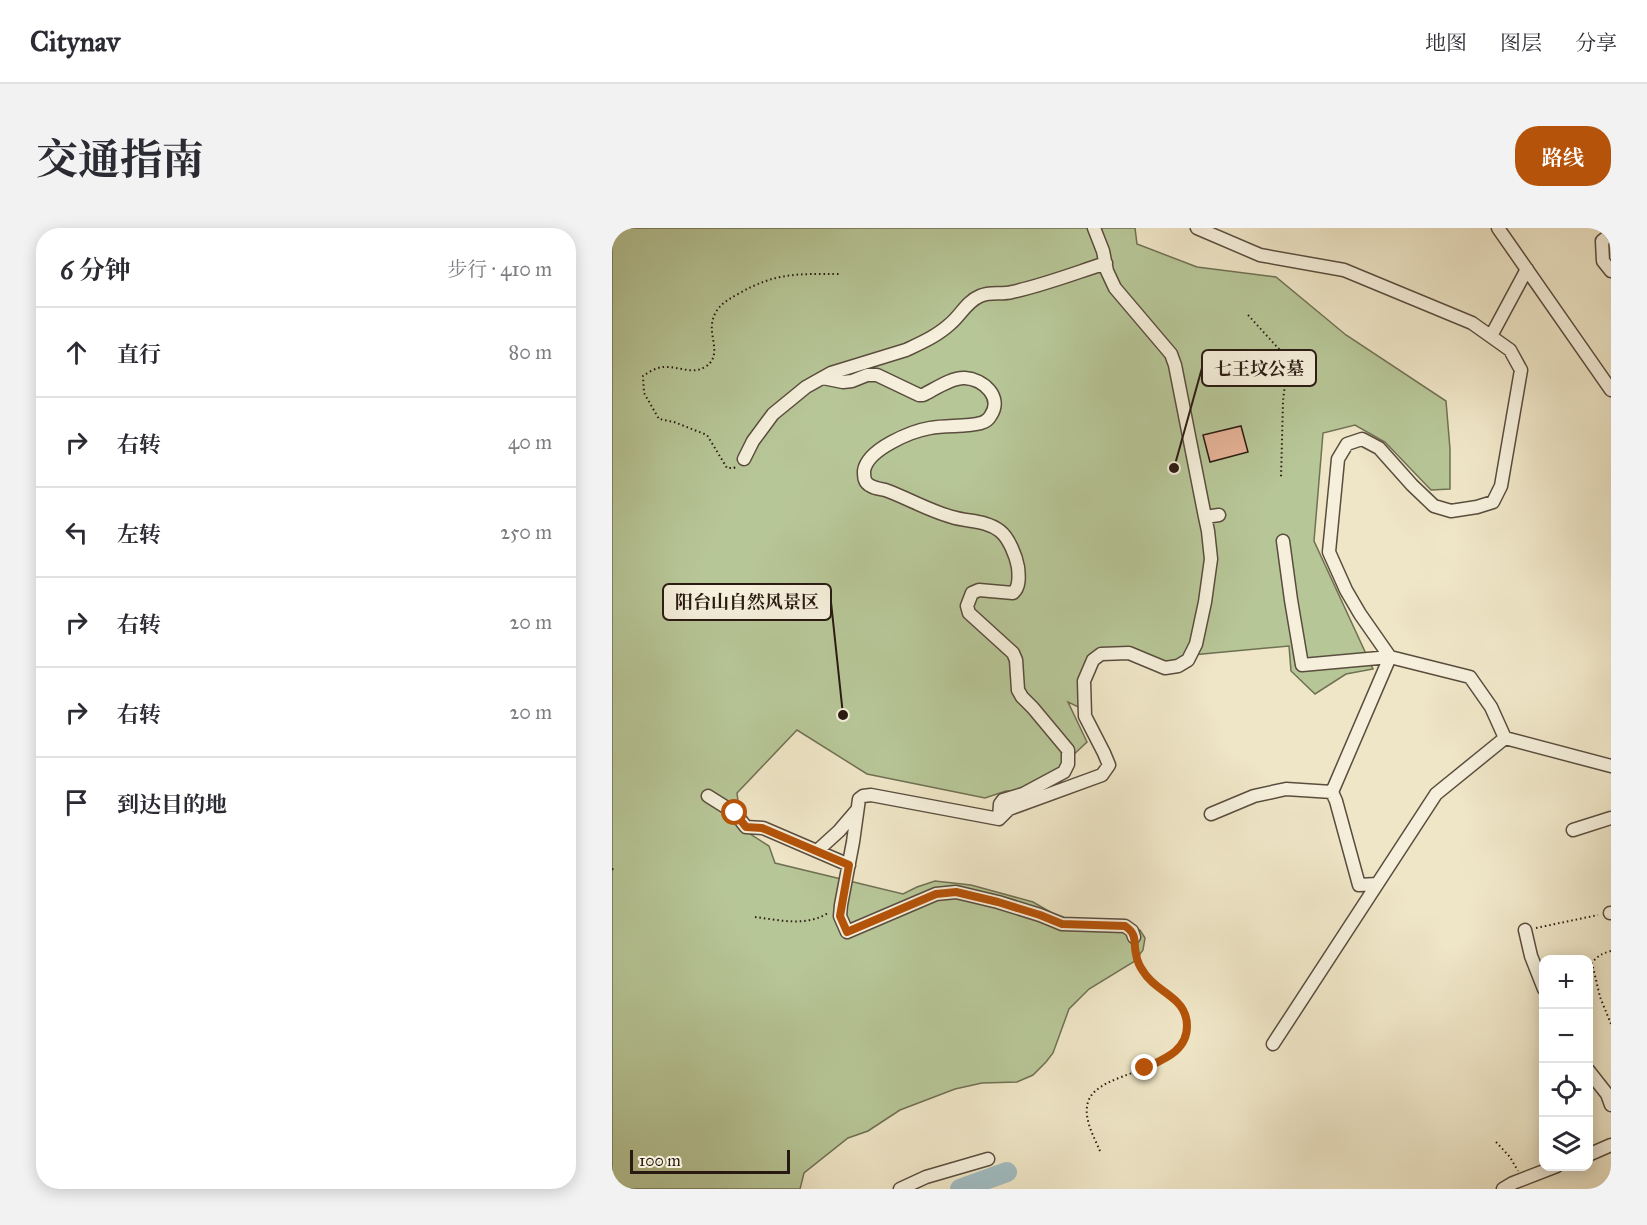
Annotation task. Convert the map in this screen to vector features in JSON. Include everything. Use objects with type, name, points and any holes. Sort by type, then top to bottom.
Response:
[{"type":"street","points":[[999,819],[1009,809],[1102,775],[1109,765],[1085,716],[1084,681],[1094,660],[1101,654],[1129,653],[1166,668],[1178,666],[1188,660],[1196,644],[1205,602],[1211,559],[1208,531],[1175,365],[1171,354],[1115,288],[1107,271],[1103,251],[1094,228]]},
{"type":"street","points":[[1197,228],[1260,255],[1344,270],[1472,323],[1510,350],[1521,370],[1501,486],[1492,502],[1451,511],[1434,506],[1379,448],[1362,439],[1347,444],[1338,459],[1329,552],[1346,590],[1390,657]]},
{"type":"street","points":[[1498,228],[1611,390]]},
{"type":"street","points":[[1611,234],[1602,241],[1604,261],[1611,271]]},
{"type":"street","points":[[744,459],[753,441],[773,414],[806,387],[840,370],[918,345],[952,323],[968,303],[980,296],[989,293],[1009,293],[1106,263]]},
{"type":"street","points":[[1491,336],[1527,269]]},
{"type":"street","points":[[823,378],[843,382],[867,375],[877,375],[919,395],[959,378],[969,378],[983,384],[995,400],[993,413],[981,423],[929,428],[886,445],[865,466],[864,479],[870,486],[886,490],[952,517],[987,524],[999,530],[1006,537],[1017,560],[1017,590],[1013,593],[979,590],[972,593],[967,606],[969,613],[1013,653],[1016,660],[1018,690],[1068,750],[1068,764],[1064,772],[1023,794],[1003,800],[1000,804],[999,819]]},
{"type":"street","points":[[1205,517],[1219,515]]},
{"type":"street","points":[[1283,541],[1302,665],[1390,657],[1470,677],[1491,707],[1505,738]]},
{"type":"street","points":[[1377,884],[1359,885],[1332,792],[1390,657]]},
{"type":"street","points":[[1505,738],[1611,766]]},
{"type":"street","points":[[1273,1044],[1436,794],[1505,738]]},
{"type":"street","points":[[1211,814],[1254,796],[1286,789],[1332,792]]},
{"type":"street","points":[[999,819],[870,795],[863,796],[859,799],[841,905],[840,916],[847,932],[936,894],[956,892],[998,902],[1062,924],[1125,926],[1132,931],[1134,937]]},
{"type":"street","points":[[708,796],[735,813],[746,827],[762,828],[849,865]]},
{"type":"street","points":[[817,851],[858,809]]},
{"type":"street","points":[[1573,830],[1611,818]]},
{"type":"street","points":[[1525,930],[1539,976]]},
{"type":"street","points":[[1593,1076],[1607,1094],[1611,1104]]},
{"type":"street","points":[[1593,1153],[1611,1145]]},
{"type":"street","points":[[900,1189],[926,1177],[988,1159]]},
{"type":"street","points":[[1503,1189],[1545,1171]]},
{"type":"path","points":[[744,459],[734,468],[727,468],[707,435],[674,422],[659,419],[644,393],[643,376],[663,366],[681,370],[706,367],[715,351],[712,322],[715,313],[724,301],[747,288],[784,275],[840,274]]},
{"type":"path","points":[[1248,315],[1288,359],[1283,409],[1281,478]]},
{"type":"path","points":[[755,917],[794,922],[809,921],[824,916],[841,905]]},
{"type":"path","points":[[1525,930],[1611,913]]},
{"type":"path","points":[[1100,1151],[1087,1111],[1088,1101],[1094,1093],[1102,1085],[1164,1059],[1179,1050],[1186,1038],[1187,1016],[1178,1003],[1149,980],[1136,955],[1134,937]]},
{"type":"path","points":[[1611,951],[1605,952],[1592,963],[1600,997],[1611,1024]]},
{"type":"path","points":[[1496,1142],[1510,1157],[1522,1179]]},
{"type":"green space","points":[[612,228],[1135,228],[1137,244],[1197,267],[1276,277],[1346,335],[1446,401],[1450,449],[1450,489],[1431,490],[1385,442],[1355,425],[1323,433],[1314,541],[1373,669],[1346,674],[1315,694],[1291,671],[1289,646],[1192,655],[1189,666],[1131,658],[1097,661],[1086,677],[1087,711],[1068,702],[1087,742],[1070,758],[1071,768],[1022,791],[1006,791],[985,798],[867,774],[797,730],[737,793],[741,825],[750,834],[769,846],[775,863],[903,894],[935,881],[971,885],[1033,902],[1052,913],[1071,920],[1125,924],[1140,930],[1145,938],[1143,950],[1135,961],[1089,989],[1069,1009],[1053,1053],[1033,1075],[1017,1082],[982,1083],[955,1089],[900,1110],[868,1131],[848,1138],[804,1173],[800,1189],[612,1189]]},
{"type":"building","points":[[1241,426],[1248,452],[1210,462],[1203,435]]},
{"type":"waterway","points":[[960,1189],[1007,1172]]},
{"type":"place","name":"七王坟公墓","points":[[1174,468]]},
{"type":"place","name":"阳台山自然风景区","points":[[843,715]]},
{"type":"route","points":[[735,813],[746,827],[762,828],[849,865],[840,916],[847,932],[936,894],[956,892],[998,902],[1062,924],[1125,926],[1132,931],[1136,955],[1149,980],[1178,1003],[1187,1016],[1186,1038],[1179,1050],[1145,1068]]}]
